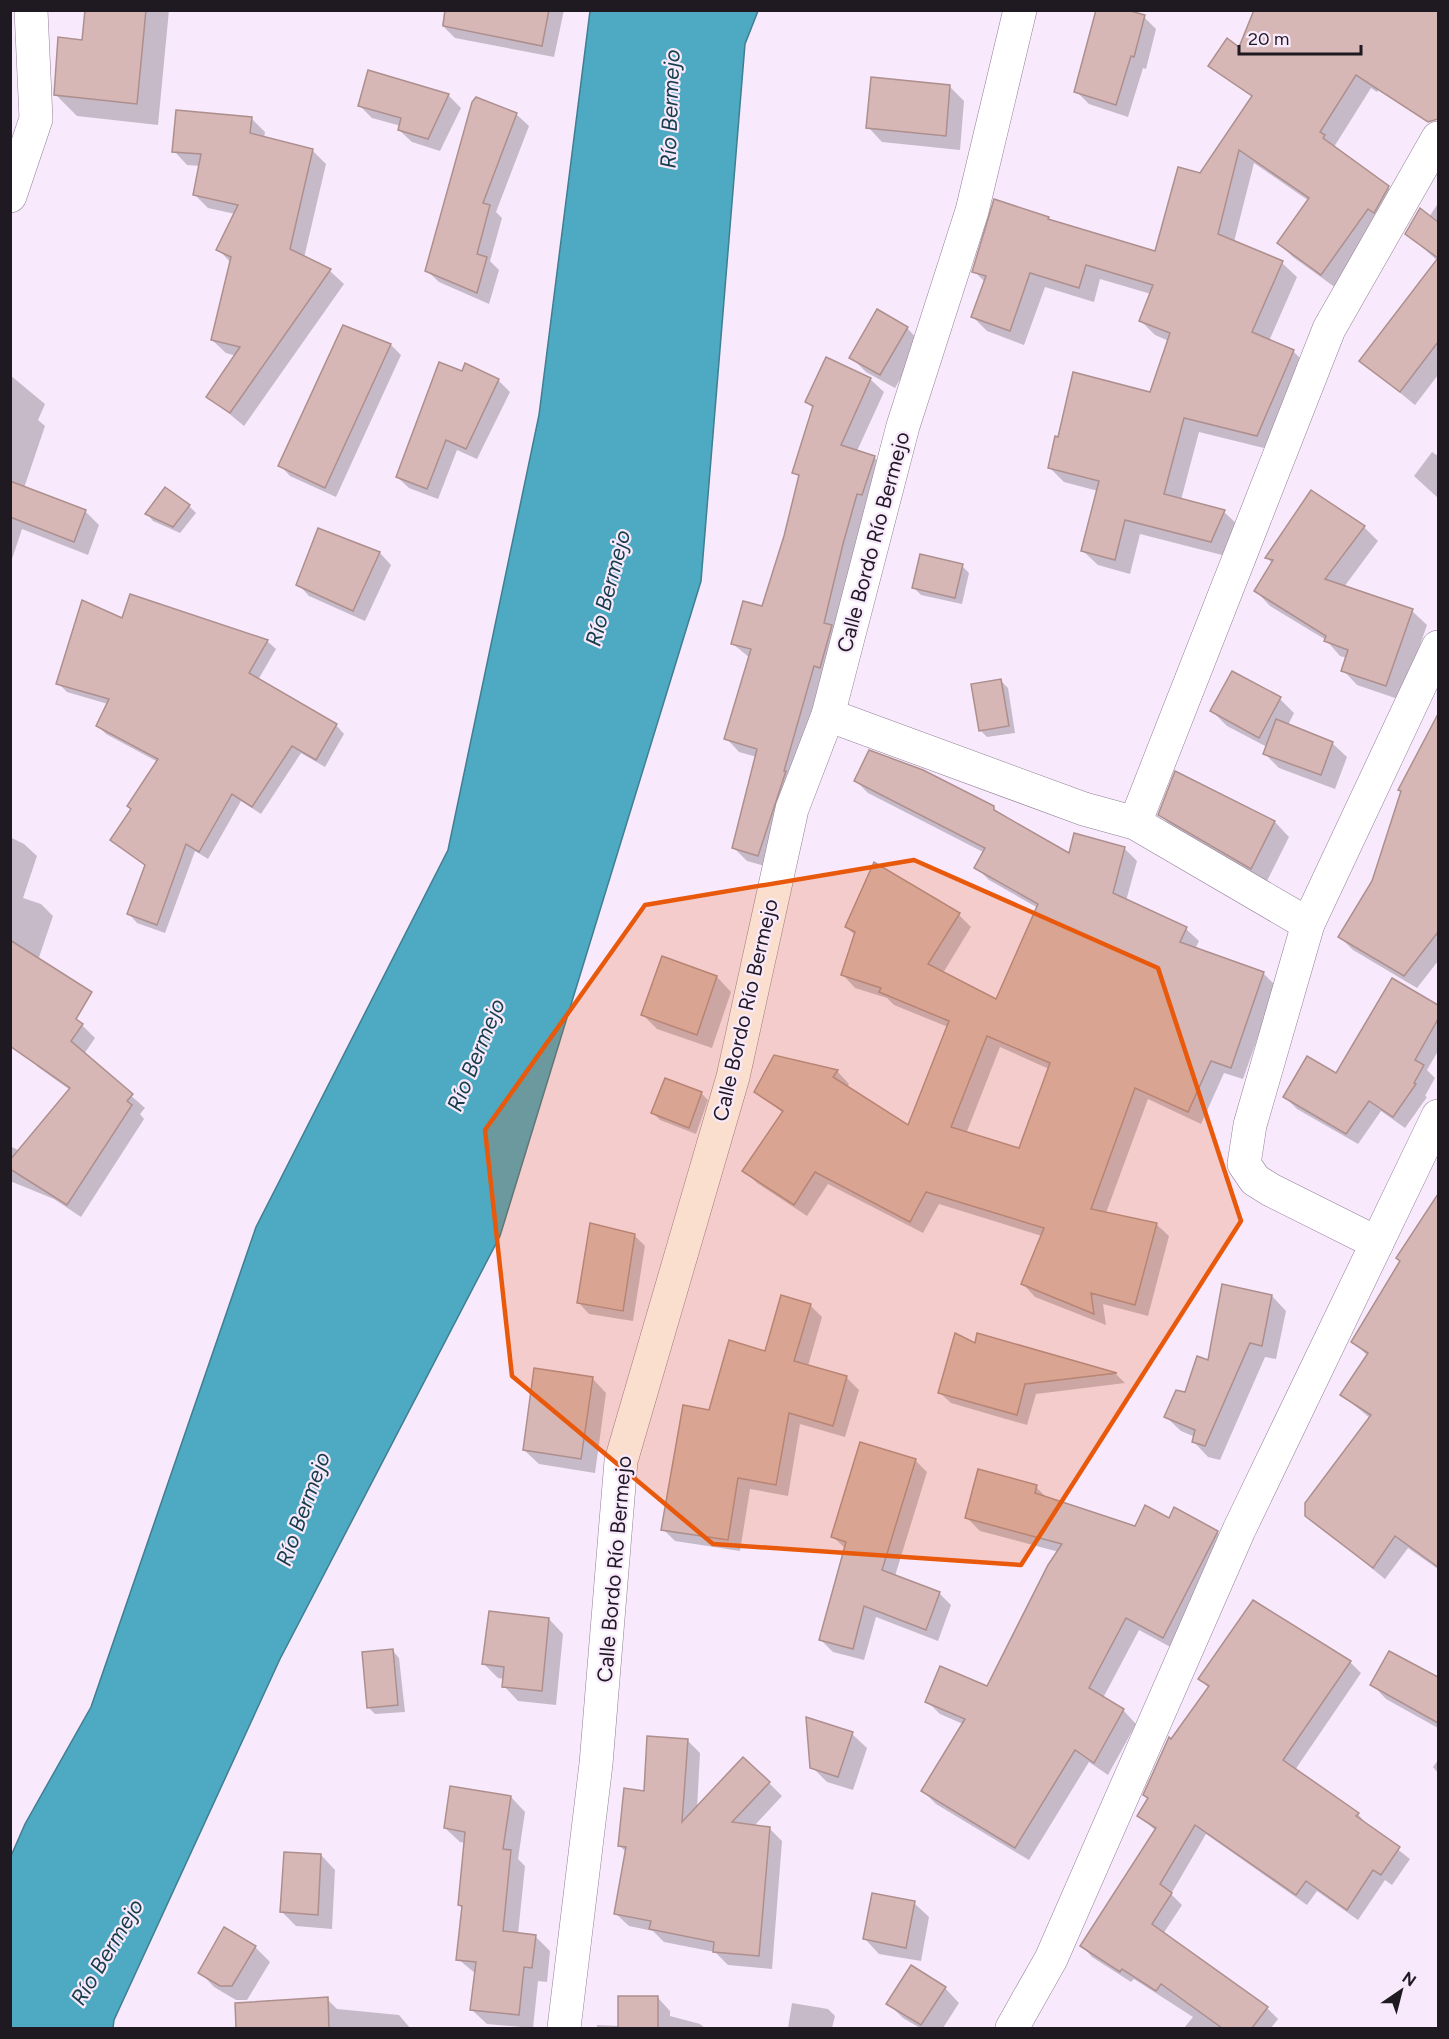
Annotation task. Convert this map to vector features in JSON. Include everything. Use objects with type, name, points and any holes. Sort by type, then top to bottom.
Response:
[{"type":"street","points":[[10,196],[36,120],[31,10]]},
{"type":"street","name":"Calle Bordo Río Bermejo","points":[[564,2028],[596,1764],[621,1461],[733,1077],[792,809],[828,715],[903,426],[972,212],[1020,10]]},
{"type":"street","points":[[1136,823],[1329,329],[1438,138]]},
{"type":"street","points":[[1377,1243],[1271,1190],[1255,1180],[1244,1164],[1250,1125],[1308,924],[1438,647]]},
{"type":"street","points":[[828,715],[1084,809],[1136,823],[1308,924]]},
{"type":"street","points":[[1012,2028],[1051,1959],[1239,1530],[1377,1243],[1428,1163],[1438,1116]]},
{"type":"highlighted area","points":[[914,860],[1158,968],[1241,1221],[1021,1565],[713,1544],[512,1376],[485,1130],[645,905]]},
{"type":"water","name":"Río Bermejo","points":[[590,11],[758,11],[745,44],[701,581],[500,1236],[280,1659],[114,2020],[113,2028],[11,2028],[11,1856],[25,1824],[91,1707],[256,1227],[448,850],[539,415]]},
{"type":"building","points":[[85,10],[146,10],[137,104],[54,95],[58,37],[82,40]]},
{"type":"building","points":[[445,10],[549,10],[542,46],[443,26]]},
{"type":"building","points":[[1096,10],[1127,10],[1145,15],[1134,57],[1131,56],[1116,105],[1074,92]]},
{"type":"building","points":[[1254,10],[1438,10],[1438,119],[1428,122],[1356,75],[1320,132],[1325,135],[1323,138],[1389,186],[1374,213],[1368,209],[1321,275],[1277,243],[1309,198],[1239,150],[1218,234],[1283,261],[1252,332],[1294,350],[1257,436],[1184,418],[1164,494],[1225,510],[1211,542],[1125,520],[1115,560],[1081,551],[1099,481],[1048,468],[1055,436],[1058,437],[1073,372],[1150,392],[1170,333],[1139,321],[1153,285],[1086,265],[1079,288],[1030,273],[1010,331],[971,317],[986,276],[972,272],[994,199],[1049,217],[1048,219],[1155,251],[1178,167],[1200,173],[1252,96],[1208,66],[1227,38],[1239,47]]},
{"type":"building","points":[[368,70],[449,94],[428,139],[398,130],[401,118],[358,106]]},
{"type":"building","points":[[871,77],[950,85],[946,136],[866,128]]},
{"type":"building","points":[[476,97],[517,113],[483,203],[490,205],[477,254],[487,257],[477,293],[425,271],[472,102]]},
{"type":"building","points":[[176,110],[252,117],[250,133],[313,149],[290,249],[331,269],[230,413],[206,397],[240,347],[211,340],[231,257],[216,250],[238,205],[193,195],[201,154],[172,152]]},
{"type":"building","points":[[1420,208],[1438,222],[1438,258],[1405,234]]},
{"type":"building","points":[[1438,258],[1438,342],[1400,392],[1359,361]]},
{"type":"building","points":[[877,309],[908,327],[880,375],[849,358]]},
{"type":"building","points":[[343,325],[391,344],[325,488],[278,466]]},
{"type":"building","points":[[826,357],[871,378],[841,445],[875,456],[862,495],[857,494],[843,544],[824,623],[832,625],[820,668],[814,666],[784,771],[786,771],[758,856],[732,848],[757,749],[724,739],[751,649],[731,644],[743,601],[762,606],[784,536],[799,475],[792,473],[813,406],[805,402]]},
{"type":"building","points":[[439,362],[462,371],[465,363],[499,379],[466,449],[446,440],[427,489],[396,477]]},
{"type":"building","points":[[10,481],[86,510],[74,542],[10,517]]},
{"type":"building","points":[[165,487],[190,505],[173,527],[145,514]]},
{"type":"building","points":[[1311,490],[1365,526],[1325,579],[1413,609],[1386,686],[1341,671],[1348,650],[1324,641],[1326,636],[1254,591],[1273,560],[1265,558]]},
{"type":"building","points":[[318,528],[380,552],[353,611],[296,585]]},
{"type":"building","points":[[920,554],[963,564],[955,598],[912,588]]},
{"type":"building","points":[[130,594],[268,640],[249,673],[337,724],[316,760],[292,746],[252,807],[232,794],[199,852],[186,844],[157,925],[127,914],[145,865],[110,840],[131,809],[127,806],[158,759],[96,726],[109,699],[56,684],[82,600],[122,618]]},
{"type":"building","points":[[1232,671],[1281,697],[1259,738],[1210,711]]},
{"type":"building","points":[[1001,679],[1009,726],[979,731],[971,684]]},
{"type":"building","points":[[1438,714],[1438,932],[1404,976],[1338,937],[1372,881],[1401,791],[1398,790]]},
{"type":"building","points":[[1276,719],[1333,742],[1321,775],[1263,754]]},
{"type":"building","points":[[869,750],[923,770],[994,806],[994,810],[1069,853],[1074,833],[1125,847],[1113,893],[1187,927],[1180,942],[1264,972],[1231,1068],[1211,1061],[1188,1112],[1135,1088],[1091,1209],[1157,1223],[1135,1305],[1091,1293],[1094,1314],[1021,1284],[1044,1228],[926,1192],[910,1222],[815,1172],[794,1205],[742,1171],[783,1111],[754,1092],[774,1055],[838,1070],[833,1077],[908,1125],[949,1021],[879,992],[881,988],[841,975],[855,932],[845,927],[874,862],[960,913],[928,964],[996,999],[1038,904],[974,868],[985,848],[854,781]],"holes":[[[987,1036],[1050,1063],[1019,1148],[951,1127]]]},
{"type":"building","points":[[1175,771],[1275,821],[1251,869],[1158,815]]},
{"type":"building","points":[[10,940],[92,992],[76,1019],[83,1024],[71,1041],[133,1094],[127,1101],[132,1105],[67,1205],[10,1169],[10,1160],[70,1088],[10,1046]]},
{"type":"building","points":[[662,956],[717,976],[697,1035],[641,1015]]},
{"type":"building","points":[[1392,978],[1438,1005],[1438,1019],[1415,1060],[1424,1065],[1414,1083],[1416,1084],[1393,1117],[1369,1101],[1346,1134],[1283,1097],[1307,1056],[1336,1073]]},
{"type":"building","points":[[665,1078],[702,1092],[689,1128],[651,1113]]},
{"type":"building","points":[[1438,1194],[1438,1567],[1395,1536],[1373,1568],[1305,1516],[1305,1503],[1371,1415],[1340,1395],[1368,1353],[1351,1342],[1400,1261],[1396,1258]]},
{"type":"building","points":[[590,1223],[635,1234],[623,1311],[577,1303]]},
{"type":"building","points":[[1222,1284],[1272,1295],[1262,1346],[1250,1343],[1205,1446],[1192,1442],[1195,1430],[1164,1417],[1176,1390],[1185,1392],[1197,1356],[1208,1360]]},
{"type":"building","points":[[781,1295],[811,1304],[794,1361],[847,1376],[833,1426],[789,1413],[776,1485],[738,1478],[728,1540],[661,1530],[683,1405],[709,1410],[729,1340],[765,1351]]},
{"type":"building","points":[[955,1333],[975,1343],[977,1333],[1117,1373],[1025,1384],[1017,1415],[938,1393]]},
{"type":"building","points":[[534,1368],[593,1377],[581,1459],[523,1450]]},
{"type":"building","points":[[860,1442],[916,1459],[882,1570],[940,1592],[926,1630],[864,1606],[853,1649],[819,1640],[846,1542],[831,1537]]},
{"type":"building","points":[[978,1469],[1037,1485],[1035,1493],[1135,1526],[1145,1505],[1169,1518],[1174,1507],[1218,1531],[1163,1638],[1126,1618],[1089,1688],[1124,1709],[1094,1763],[1075,1750],[1015,1848],[921,1791],[965,1719],[925,1702],[940,1666],[987,1686],[1048,1565],[1062,1544],[965,1518]]},
{"type":"building","points":[[1253,1600],[1351,1661],[1283,1760],[1359,1813],[1356,1816],[1400,1847],[1381,1875],[1373,1870],[1347,1910],[1306,1881],[1296,1895],[1195,1825],[1160,1884],[1172,1893],[1152,1924],[1268,2007],[1252,2028],[1222,2028],[1161,1984],[1156,1991],[1122,1969],[1120,1972],[1080,1946],[1156,1828],[1137,1816],[1148,1798],[1143,1795],[1169,1737],[1171,1739],[1209,1686],[1198,1679]]},
{"type":"building","points":[[489,1611],[549,1618],[542,1691],[502,1687],[504,1667],[482,1664]]},
{"type":"building","points":[[393,1649],[398,1705],[367,1708],[362,1652]]},
{"type":"building","points":[[1389,1651],[1438,1677],[1438,1723],[1370,1685]]},
{"type":"building","points":[[806,1717],[853,1732],[838,1777],[810,1768]]},
{"type":"building","points":[[647,1736],[688,1739],[682,1822],[743,1757],[770,1782],[732,1822],[770,1827],[759,1956],[713,1952],[714,1942],[649,1929],[651,1921],[614,1914],[626,1847],[618,1846],[624,1788],[644,1791]]},
{"type":"building","points":[[450,1786],[511,1796],[503,1849],[511,1850],[503,1931],[536,1935],[532,1968],[524,1967],[519,2015],[470,2010],[476,1962],[456,1960],[462,1906],[458,1905],[465,1832],[444,1828]]},
{"type":"building","points":[[284,1852],[321,1854],[318,1915],[280,1912]]},
{"type":"building","points":[[872,1893],[915,1901],[906,1948],[863,1939]]},
{"type":"building","points":[[224,1927],[256,1946],[232,1986],[220,1986],[198,1973]]},
{"type":"building","points":[[911,1965],[946,1987],[921,2025],[886,2004]]},
{"type":"building","points":[[618,1996],[658,1996],[658,2028],[618,2028]]},
{"type":"building","points":[[328,1997],[329,2028],[236,2028],[235,2003]]}]
